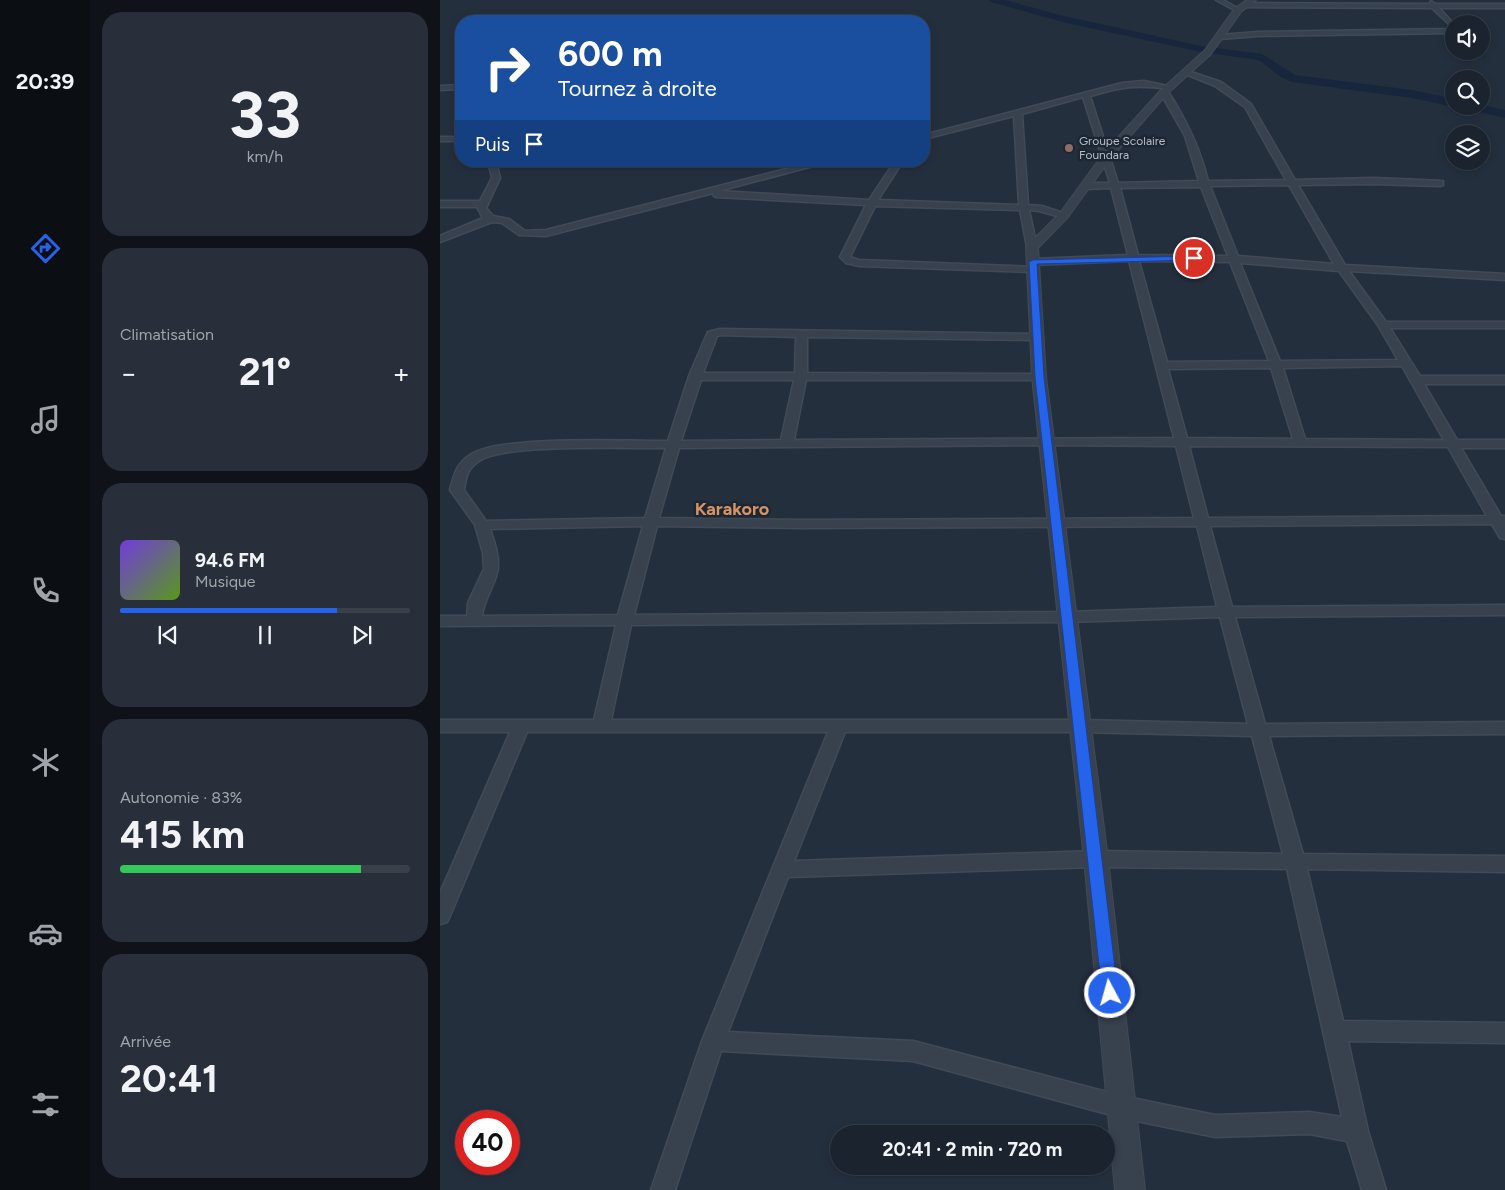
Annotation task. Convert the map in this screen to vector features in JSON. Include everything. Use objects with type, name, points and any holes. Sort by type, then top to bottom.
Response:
[{"type":"street","points":[[1220,0],[1245,5],[1505,6]]},
{"type":"street","points":[[1428,0],[1445,18]]},
{"type":"street","points":[[1032,259],[1107,156],[1166,90],[1213,46],[1245,5]]},
{"type":"street","points":[[1213,46],[1258,34],[1445,32]]},
{"type":"street","points":[[1185,72],[1218,84],[1248,106],[1341,267],[1406,363],[1452,443],[1500,520],[1505,535]]},
{"type":"street","points":[[930,136],[1133,84],[1166,90],[1184,121],[1199,160],[1204,183],[1276,365],[1300,442]]},
{"type":"street","points":[[440,88],[455,87]]},
{"type":"street","points":[[1086,95],[1115,185],[1226,612],[1295,861],[1336,1031],[1356,1131],[1374,1190]]},
{"type":"street","points":[[1018,114],[1024,208],[1032,259],[1039,377],[1096,859],[1130,1190]]},
{"type":"street","points":[[440,138],[455,138]]},
{"type":"street","points":[[491,219],[482,211],[483,204],[496,178],[493,167]]},
{"type":"street","points":[[440,239],[458,233],[482,220],[501,218],[522,233],[546,233],[804,167]]},
{"type":"street","points":[[895,167],[872,204],[845,257],[849,261],[859,264],[1032,259],[1233,258],[1393,272],[1505,278]]},
{"type":"street","points":[[1085,186],[1373,181],[1440,182]]},
{"type":"street","points":[[702,193],[872,204],[1039,208],[1064,215]]},
{"type":"street","points":[[440,204],[483,204]]},
{"type":"street","points":[[1382,325],[1505,324]]},
{"type":"street","points":[[601,727],[609,682],[624,620],[673,443],[695,376],[712,334],[720,332],[1037,337]]},
{"type":"street","points":[[787,443],[801,376],[802,334]]},
{"type":"street","points":[[1162,366],[1406,363]]},
{"type":"street","points":[[695,376],[1039,377]]},
{"type":"street","points":[[1416,380],[1505,380]]},
{"type":"street","points":[[474,622],[476,603],[491,570],[490,553],[482,525],[457,490],[461,470],[475,457],[489,451],[525,446],[673,443],[1048,441],[1505,444]]},
{"type":"street","points":[[482,525],[651,522],[805,524],[1500,520]]},
{"type":"street","points":[[440,621],[1068,617],[1226,612],[1505,610]]},
{"type":"street","points":[[663,1190],[713,1041],[839,725]]},
{"type":"street","points":[[440,726],[1080,726],[1259,730],[1505,728]]},
{"type":"street","points":[[440,916],[520,726]]},
{"type":"street","points":[[782,869],[1096,859],[1505,864]]},
{"type":"street","points":[[1336,1031],[1505,1033]]},
{"type":"street","points":[[713,1041],[913,1051],[1122,1107],[1215,1126],[1309,1123],[1356,1131]]},
{"type":"waterway","points":[[994,0],[1062,19],[1201,49],[1262,57],[1285,75],[1292,78],[1412,94],[1445,101]]},
{"type":"waterway","points":[[1490,111],[1505,114]]},
{"type":"place","name":"Groupe Scolaire Foundara","points":[[1069,148]]},
{"type":"district","name":"Karakoro","points":[[732,509]]},
{"type":"route","points":[[1110,993],[1068,617],[1055,522],[1048,441],[1039,377],[1033,262],[1194,258]]}]
